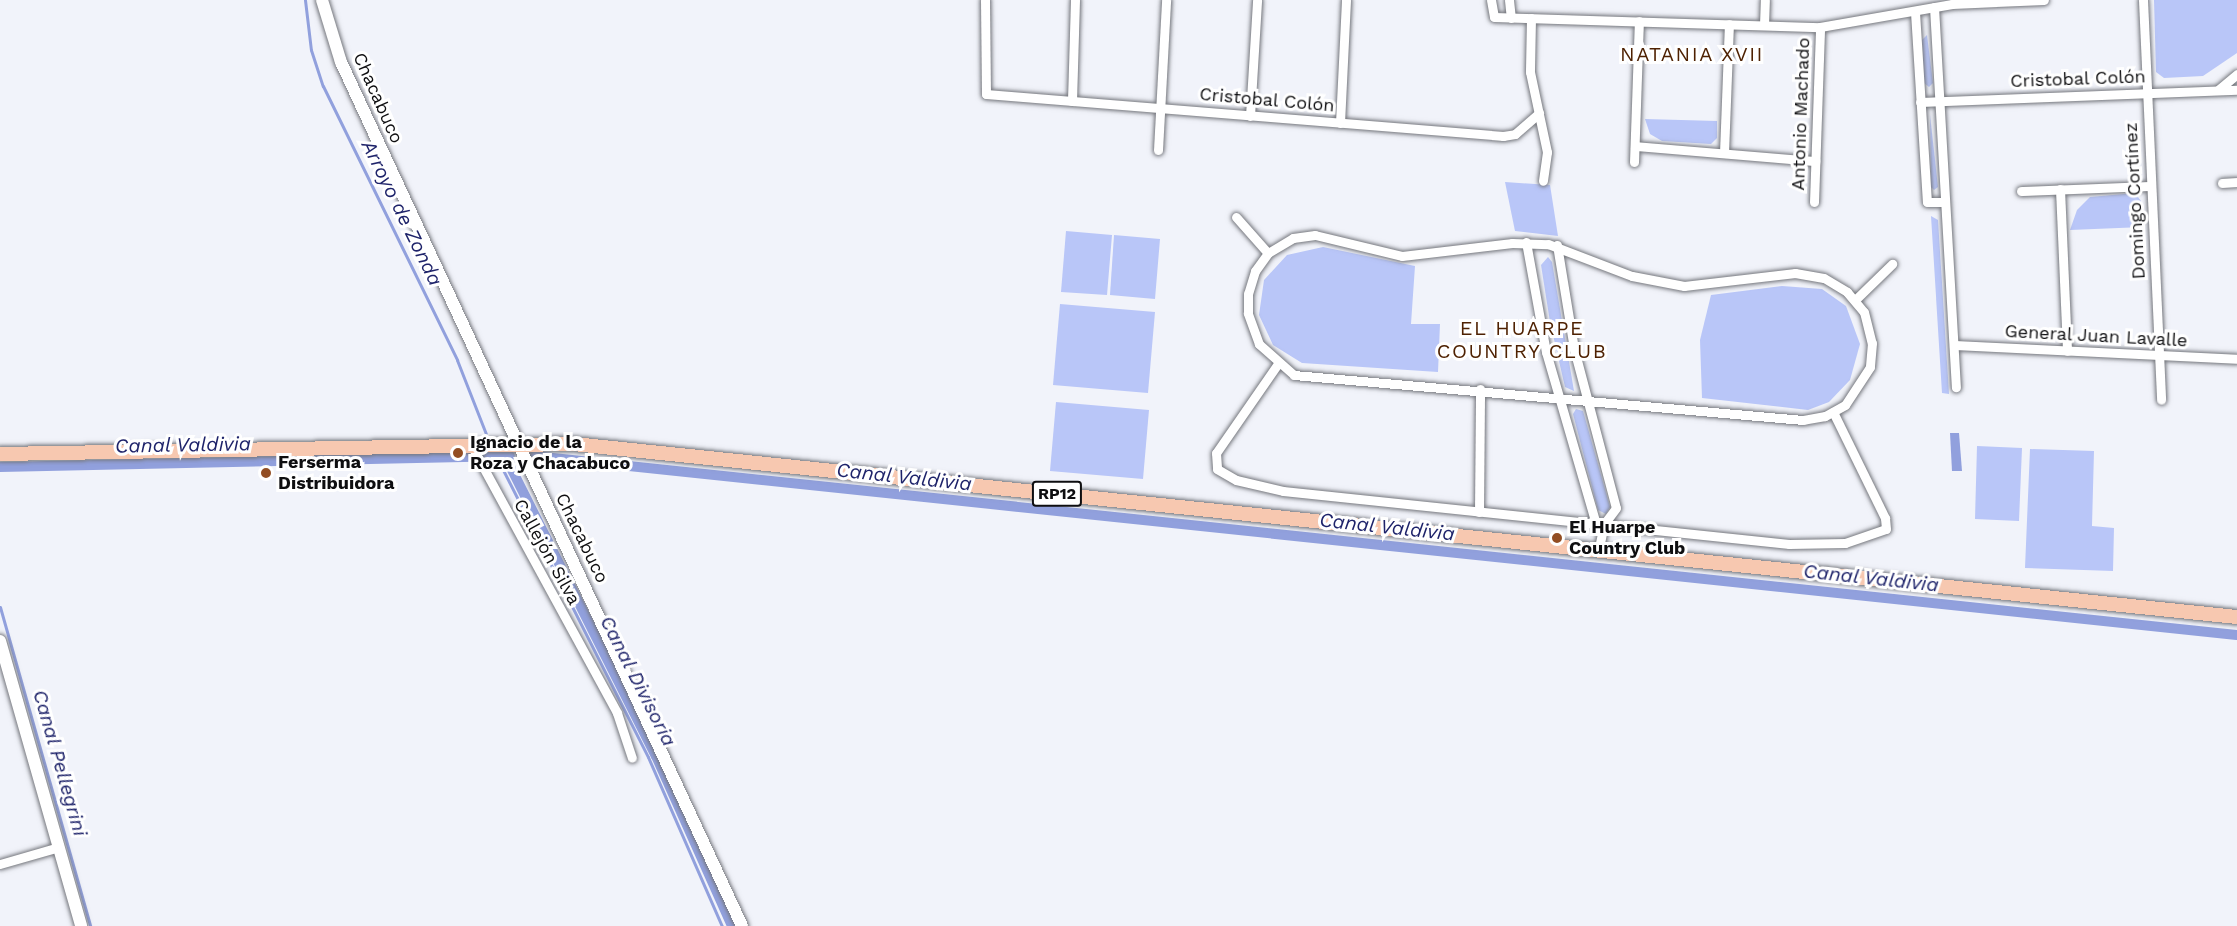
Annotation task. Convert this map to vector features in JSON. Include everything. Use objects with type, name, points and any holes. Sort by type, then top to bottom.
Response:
[{"type":"main road","name":"RP12","points":[[0,454],[474,452],[514,443],[587,445],[1599,546],[2237,617]]},
{"type":"street","name":"Chacabuco","points":[[322,0],[341,62],[514,443],[742,926]]},
{"type":"street","name":"Cristobal Colón","points":[[984,0],[986,94],[1508,136],[1539,113]]},
{"type":"street","points":[[1072,101],[1075,0]]},
{"type":"street","points":[[1158,150],[1166,0]]},
{"type":"street","points":[[1250,116],[1257,0]]},
{"type":"street","points":[[1340,123],[1346,0]]},
{"type":"street","points":[[1491,0],[1494,17],[1820,27],[1934,7],[2044,0]]},
{"type":"street","points":[[1509,0],[1511,18]]},
{"type":"street","points":[[1764,25],[1765,0]]},
{"type":"street","name":"Domingo Cortínez","points":[[2142,0],[2161,400]]},
{"type":"street","points":[[1934,7],[1956,387]]},
{"type":"street","points":[[1914,12],[1927,202],[1944,202]]},
{"type":"street","points":[[1531,18],[1530,72],[1547,152],[1543,181]]},
{"type":"street","points":[[1634,162],[1639,21]]},
{"type":"street","points":[[1724,153],[1729,24]]},
{"type":"street","name":"Antonio Machado","points":[[1814,202],[1820,27]]},
{"type":"street","points":[[2216,91],[2237,74]]},
{"type":"street","name":"Cristobal Colón","points":[[1920,102],[2237,90]]},
{"type":"street","points":[[1635,146],[1815,161]]},
{"type":"street","points":[[2222,183],[2237,182]]},
{"type":"street","points":[[2021,191],[2151,186]]},
{"type":"street","points":[[2060,189],[2067,351]]},
{"type":"street","points":[[1236,218],[1268,253]]},
{"type":"street","points":[[1315,235],[1384,253],[1418,256],[1526,242],[1557,245],[1610,268],[1659,282],[1714,285],[1795,273],[1824,278],[1856,300],[1868,321],[1870,368],[1856,394],[1833,412],[1793,420],[1480,388],[1308,378],[1277,364],[1259,344],[1248,313],[1250,284],[1268,253],[1293,238],[1315,235]]},
{"type":"street","points":[[1526,242],[1546,352],[1600,524],[1599,546]]},
{"type":"street","points":[[1557,245],[1586,398],[1616,508],[1600,524]]},
{"type":"street","points":[[1856,300],[1892,264]]},
{"type":"street","name":"General Juan Lavalle","points":[[1954,345],[2237,359]]},
{"type":"street","points":[[1277,364],[1216,453],[1217,469],[1224,474],[1282,491],[1808,545],[1876,536],[1886,528],[1885,518],[1833,412]]},
{"type":"street","points":[[1479,512],[1480,388]]},
{"type":"street","name":"Callejón Silva","points":[[474,452],[617,713],[632,758]]},
{"type":"street","points":[[0,641],[2,655],[81,926]]},
{"type":"street","points":[[0,864],[59,847]]},
{"type":"shaded area","points":[[2154,0],[2237,0],[2237,53],[2203,76],[2164,78],[2156,72]]},
{"type":"shaded area","points":[[1927,35],[1933,83],[1929,87],[1924,83],[1922,40]]},
{"type":"shaded area","points":[[1930,115],[1938,187],[1934,190],[1931,187]]},
{"type":"shaded area","points":[[1645,119],[1717,121],[1717,138],[1711,144],[1662,141],[1650,134]]},
{"type":"shaded area","points":[[1505,182],[1550,185],[1558,236],[1515,231]]},
{"type":"shaded area","points":[[2135,193],[2141,201],[2143,227],[2070,230],[2077,210],[2090,197]]},
{"type":"shaded area","points":[[1931,216],[1938,220],[1949,394],[1942,393]]},
{"type":"shaded area","points":[[1066,231],[1112,235],[1107,295],[1061,292]]},
{"type":"shaded area","points":[[1114,235],[1160,239],[1155,299],[1110,295]]},
{"type":"shaded area","points":[[1323,247],[1415,266],[1411,324],[1440,324],[1438,372],[1302,363],[1273,345],[1259,315],[1264,280],[1287,255]]},
{"type":"shaded area","points":[[1548,257],[1552,262],[1574,391],[1565,387],[1550,322],[1541,265]]},
{"type":"shaded area","points":[[1782,286],[1822,289],[1846,306],[1860,344],[1850,380],[1829,402],[1808,410],[1702,398],[1700,340],[1711,295]]},
{"type":"shaded area","points":[[1060,304],[1155,312],[1148,393],[1053,385]]},
{"type":"shaded area","points":[[1056,402],[1149,410],[1143,479],[1050,471]]},
{"type":"shaded area","points":[[1576,409],[1583,411],[1610,507],[1606,514],[1598,510],[1573,414]]},
{"type":"shaded area","points":[[1950,433],[1959,433],[1962,471],[1952,471]]},
{"type":"shaded area","points":[[1977,446],[2022,448],[2019,521],[1975,519]]},
{"type":"shaded area","points":[[2030,449],[2094,451],[2092,526],[2114,528],[2113,571],[2025,568]]},
{"type":"waterway","name":"Arroyo de Zonda","points":[[305,0],[311,50],[323,86],[457,360],[486,434]]},
{"type":"waterway","name":"Arroyo de Zonda","points":[[496,456],[648,757],[722,926]]},
{"type":"waterway","name":"Canal Divisoria","points":[[505,456],[656,756],[732,926]]},
{"type":"waterway","name":"Canal Valdivia","points":[[0,467],[510,456]]},
{"type":"waterway","name":"Canal Valdivia","points":[[534,456],[2237,635]]},
{"type":"waterway","name":"Canal Pellegrini","points":[[0,607],[90,926]]},
{"type":"place","name":"Ignacio de la Roza y Chacabuco","points":[[458,453]]},
{"type":"place","name":"Ferserma Distribuidora","points":[[266,473]]},
{"type":"place","name":"El Huarpe Country Club","points":[[1557,538]]},
{"type":"district","name":"NATANIA XVII","points":[[1692,54]]},
{"type":"district","name":"EL HUARPE COUNTRY CLUB","points":[[1522,340]]}]
